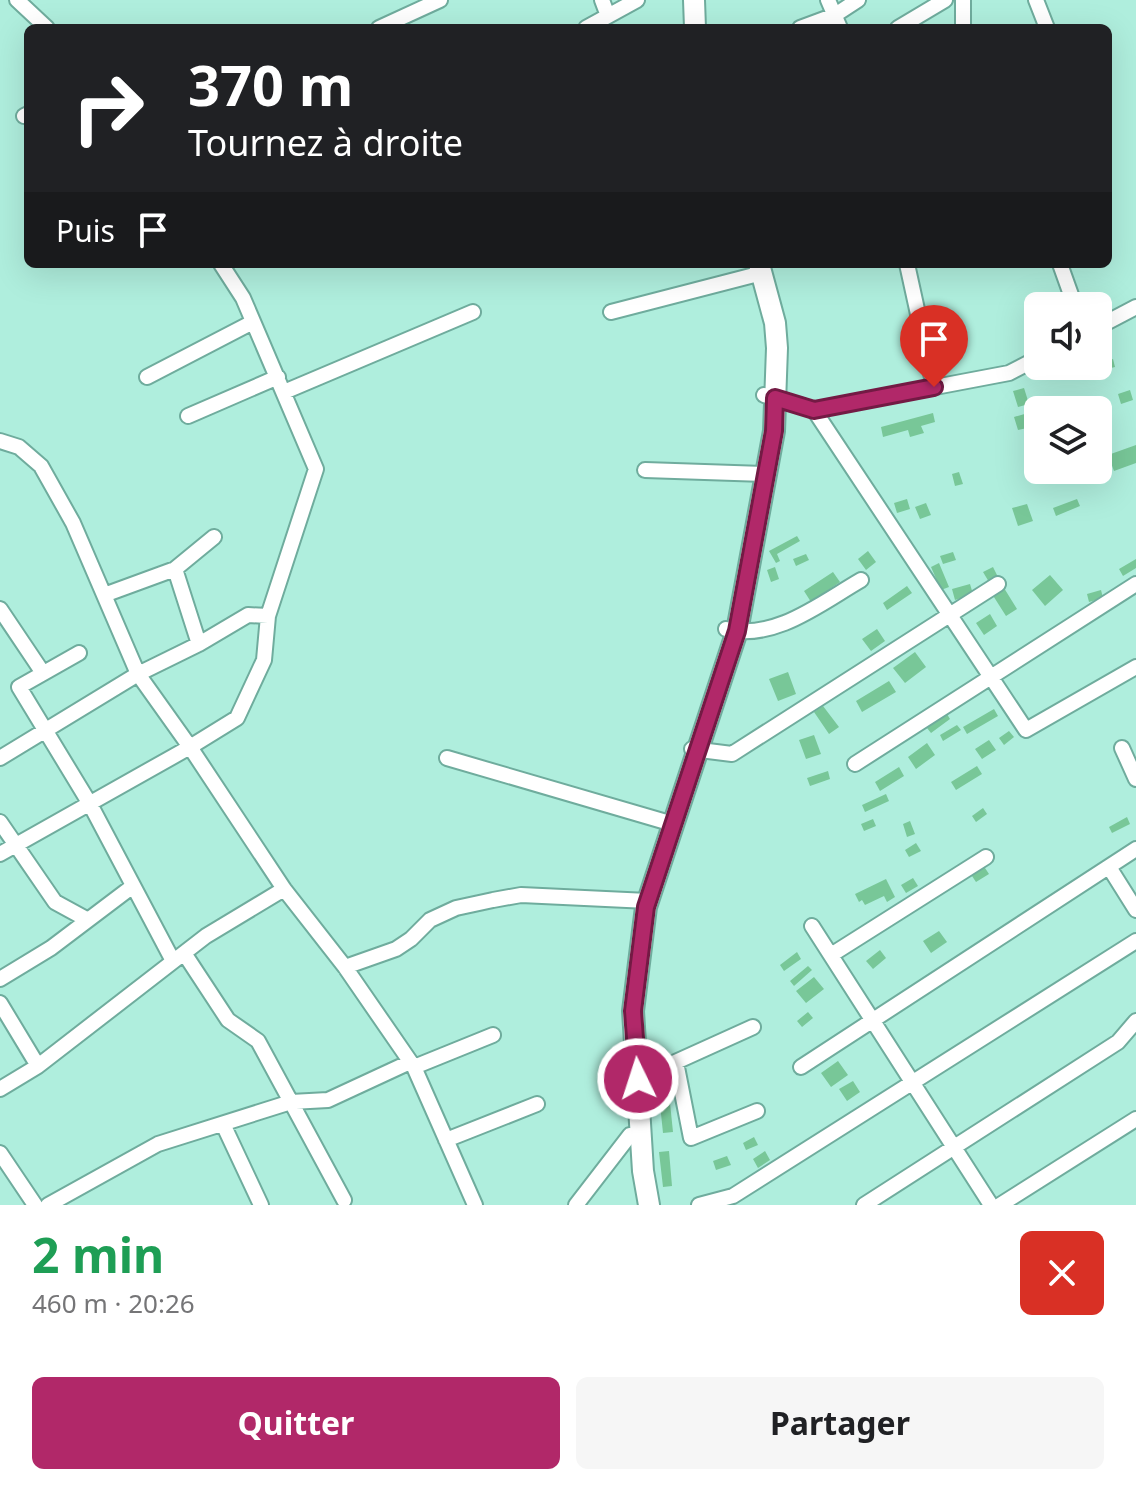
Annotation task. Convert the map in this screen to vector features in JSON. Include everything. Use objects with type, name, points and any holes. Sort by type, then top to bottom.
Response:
[{"type":"main road","points":[[683,0],[684,24]]},
{"type":"main road","points":[[694,0],[695,24]]},
{"type":"main road","points":[[649,1205],[622,1011],[642,901],[731,630],[761,474],[763,430],[770,397],[765,327],[756,269]]},
{"type":"main road","points":[[632,1081],[630,1135],[638,1205]]},
{"type":"street","points":[[17,0],[43,24]]},
{"type":"street","points":[[388,24],[440,0]]},
{"type":"street","points":[[602,0],[608,16]]},
{"type":"street","points":[[593,24],[637,0]]},
{"type":"street","points":[[828,0],[837,22],[858,0]]},
{"type":"street","points":[[905,24],[945,0]]},
{"type":"street","points":[[963,0],[963,24]]},
{"type":"street","points":[[1036,0],[1045,24]]},
{"type":"street","points":[[0,854],[237,718],[264,660],[268,616],[316,469],[243,298],[224,268]]},
{"type":"street","points":[[908,268],[934,387]]},
{"type":"street","points":[[1061,268],[1070,292]]},
{"type":"street","points":[[611,312],[756,269]]},
{"type":"street","points":[[1112,320],[1136,307]]},
{"type":"street","points":[[284,392],[473,312]]},
{"type":"street","points":[[147,377],[253,322]]},
{"type":"street","points":[[770,397],[814,410],[1009,373],[1024,365]]},
{"type":"street","points":[[188,416],[278,377]]},
{"type":"street","points":[[814,410],[1026,730],[1136,667]]},
{"type":"street","points":[[0,441],[19,447],[41,466],[73,523],[138,674],[284,889],[345,967],[412,1065],[475,1205]]},
{"type":"street","points":[[645,470],[761,474]]},
{"type":"street","points":[[104,595],[175,569],[214,537]]},
{"type":"street","points":[[175,569],[199,644]]},
{"type":"street","points":[[731,630],[780,627],[861,580]]},
{"type":"street","points":[[693,749],[732,754],[998,584]]},
{"type":"street","points":[[855,764],[1136,584]]},
{"type":"street","points":[[0,609],[43,673]]},
{"type":"street","points":[[0,758],[138,674],[248,615],[268,616]]},
{"type":"street","points":[[79,653],[19,687],[90,804],[133,886],[178,957],[228,1020],[258,1041],[344,1200]]},
{"type":"street","points":[[1122,748],[1136,779]]},
{"type":"street","points":[[447,758],[668,823]]},
{"type":"street","points":[[0,822],[55,902],[88,920]]},
{"type":"street","points":[[801,1067],[1136,849]]},
{"type":"street","points":[[831,955],[986,857]]},
{"type":"street","points":[[1109,867],[1136,910]]},
{"type":"street","points":[[0,979],[51,948],[133,886]]},
{"type":"street","points":[[0,1089],[38,1066],[206,936],[284,889]]},
{"type":"street","points":[[345,967],[396,949],[430,920],[456,908],[521,895],[642,901]]},
{"type":"street","points":[[812,926],[991,1205]]},
{"type":"street","points":[[699,1205],[733,1196],[1136,941]]},
{"type":"street","points":[[0,1003],[38,1066]]},
{"type":"street","points":[[864,1205],[1118,1042],[1136,1021]]},
{"type":"street","points":[[632,1081],[753,1027]]},
{"type":"street","points":[[48,1205],[158,1144],[291,1102],[328,1100],[493,1035]]},
{"type":"street","points":[[676,1062],[691,1138],[757,1111]]},
{"type":"street","points":[[446,1140],[537,1104]]},
{"type":"street","points":[[1000,1205],[1136,1119]]},
{"type":"street","points":[[223,1124],[261,1205]]},
{"type":"street","points":[[576,1205],[630,1135]]},
{"type":"street","points":[[0,1153],[35,1205]]},
{"type":"building","points":[[1024,388],[1026,396],[1024,396],[1024,405],[1018,407],[1013,391]]},
{"type":"building","points":[[1130,390],[1133,400],[1121,404],[1118,394]]},
{"type":"building","points":[[933,413],[935,422],[921,426],[924,433],[910,437],[908,430],[883,437],[881,427]]},
{"type":"building","points":[[1024,414],[1024,429],[1018,430],[1014,417]]},
{"type":"building","points":[[1136,445],[1136,463],[1114,471],[1112,454]]},
{"type":"building","points":[[959,472],[963,484],[955,486],[952,474]]},
{"type":"building","points":[[907,499],[910,509],[897,513],[894,503]]},
{"type":"building","points":[[1077,499],[1080,506],[1056,516],[1053,508]]},
{"type":"building","points":[[926,503],[931,515],[920,519],[915,507]]},
{"type":"building","points":[[1027,504],[1033,521],[1018,526],[1012,508]]},
{"type":"building","points":[[797,536],[800,541],[777,554],[780,561],[776,563],[769,551]]},
{"type":"building","points":[[868,551],[876,562],[866,570],[858,559]]},
{"type":"building","points":[[953,552],[956,560],[943,564],[940,556]]},
{"type":"building","points":[[806,554],[809,560],[796,566],[793,559]]},
{"type":"building","points":[[1136,559],[1136,568],[1123,576],[1119,569]]},
{"type":"building","points":[[939,563],[949,587],[941,590],[931,567]]},
{"type":"building","points":[[775,567],[779,579],[771,582],[767,570]]},
{"type":"building","points":[[993,567],[998,577],[989,582],[983,572]]},
{"type":"building","points":[[833,572],[840,582],[811,602],[804,591]]},
{"type":"building","points":[[1050,575],[1063,590],[1045,606],[1032,590]]},
{"type":"building","points":[[970,584],[973,594],[955,600],[952,589]]},
{"type":"building","points":[[907,586],[912,593],[887,610],[883,603]]},
{"type":"building","points":[[1004,588],[1017,609],[1006,616],[992,594]]},
{"type":"building","points":[[1101,590],[1103,598],[1089,602],[1087,594]]},
{"type":"building","points":[[990,614],[997,626],[984,635],[976,623]]},
{"type":"building","points":[[877,629],[885,641],[871,651],[862,639]]},
{"type":"building","points":[[915,652],[926,667],[905,683],[893,668]]},
{"type":"building","points":[[788,672],[796,694],[778,701],[769,679]]},
{"type":"building","points":[[889,681],[896,692],[862,712],[856,701]]},
{"type":"building","points":[[823,706],[839,727],[829,734],[814,712]]},
{"type":"building","points":[[994,709],[998,716],[967,734],[963,727]]},
{"type":"building","points":[[947,714],[950,719],[931,733],[927,728]]},
{"type":"building","points":[[957,725],[961,730],[943,741],[940,735]]},
{"type":"building","points":[[1009,731],[1014,737],[1004,745],[999,738]]},
{"type":"building","points":[[814,735],[821,754],[806,759],[799,740]]},
{"type":"building","points":[[989,740],[996,750],[982,759],[975,749]]},
{"type":"building","points":[[927,743],[935,755],[916,769],[908,757]]},
{"type":"building","points":[[977,766],[982,774],[956,790],[951,782]]},
{"type":"building","points":[[899,767],[904,776],[880,791],[875,782]]},
{"type":"building","points":[[828,771],[830,779],[810,786],[807,778]]},
{"type":"building","points":[[886,794],[889,801],[865,812],[862,805]]},
{"type":"building","points":[[983,808],[987,814],[976,822],[972,816]]},
{"type":"building","points":[[1127,817],[1130,824],[1112,833],[1109,827]]},
{"type":"building","points":[[873,819],[876,826],[864,831],[861,824]]},
{"type":"building","points":[[910,821],[915,834],[907,837],[903,824]]},
{"type":"building","points":[[916,843],[921,851],[909,857],[905,850]]},
{"type":"building","points":[[983,865],[989,874],[976,882],[970,873]]},
{"type":"building","points":[[913,878],[918,886],[906,893],[901,885]]},
{"type":"building","points":[[886,879],[895,897],[887,902],[884,896],[865,905],[862,900],[859,902],[855,894]]},
{"type":"building","points":[[939,931],[947,942],[931,953],[923,941]]},
{"type":"building","points":[[880,950],[886,958],[873,969],[866,961]]},
{"type":"building","points":[[797,952],[801,959],[784,971],[780,965]]},
{"type":"building","points":[[808,966],[812,970],[794,986],[790,981]]},
{"type":"building","points":[[814,977],[824,989],[806,1003],[796,991]]},
{"type":"building","points":[[808,1012],[813,1018],[802,1027],[797,1021]]},
{"type":"building","points":[[838,1061],[848,1075],[831,1087],[821,1073]]},
{"type":"building","points":[[853,1081],[860,1092],[847,1101],[839,1089]]},
{"type":"building","points":[[670,1103],[673,1132],[663,1133],[660,1104]]},
{"type":"building","points":[[754,1137],[758,1145],[746,1150],[743,1143]]},
{"type":"building","points":[[669,1151],[672,1186],[663,1187],[659,1152]]},
{"type":"building","points":[[765,1151],[770,1160],[758,1168],[753,1159]]},
{"type":"building","points":[[727,1156],[731,1165],[716,1170],[713,1161]]},
{"type":"route","points":[[638,1079],[633,1011],[646,907],[737,631],[774,431],[775,398],[814,410],[934,387]]}]
